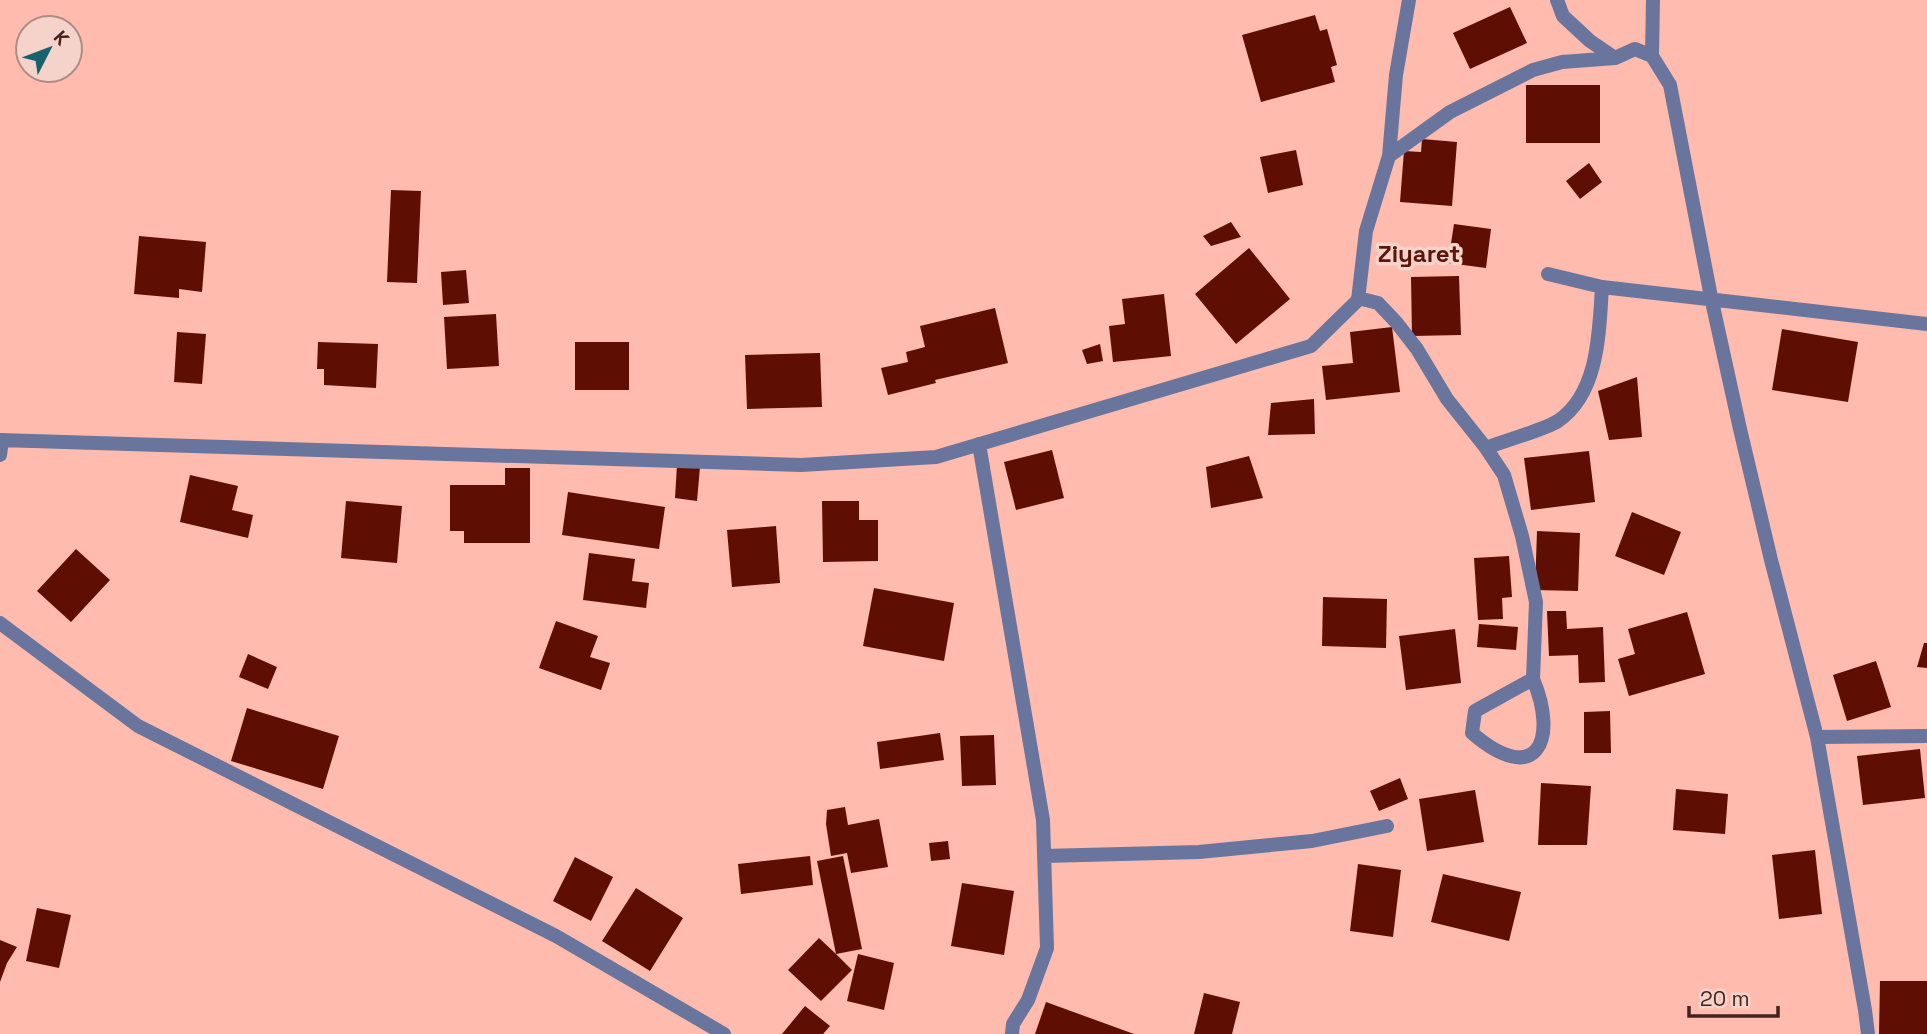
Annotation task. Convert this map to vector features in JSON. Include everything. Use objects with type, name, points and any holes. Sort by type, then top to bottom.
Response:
[{"type":"street","points":[[1,445],[801,464],[936,457],[1311,346],[1358,299],[1366,231],[1389,156],[1396,75],[1409,0]]},
{"type":"street","points":[[1558,0],[1563,16],[1590,41],[1615,58]]},
{"type":"street","points":[[1653,0],[1652,56],[1670,85],[1710,297],[1771,561],[1816,737],[1868,1034]]},
{"type":"street","points":[[1389,156],[1450,112],[1533,70],[1562,62],[1615,58],[1635,49],[1652,56]]},
{"type":"street","points":[[1548,274],[1602,286],[1927,324]]},
{"type":"street","points":[[1486,447],[1557,422],[1584,394],[1599,338],[1602,286]]},
{"type":"street","points":[[1358,299],[1378,303],[1396,321],[1417,349],[1447,399],[1486,447],[1504,475],[1522,536],[1536,602],[1533,679],[1538,692],[1543,734],[1539,748],[1529,756],[1514,758],[1483,743],[1472,733],[1475,711],[1533,679]]},
{"type":"street","points":[[979,444],[1043,820],[1047,948],[1028,1000],[1013,1024],[1012,1034]]},
{"type":"street","points":[[0,623],[138,726],[556,936],[724,1034]]},
{"type":"street","points":[[1816,737],[1927,736]]},
{"type":"street","points":[[1044,856],[1199,852],[1312,841],[1387,826]]},
{"type":"building","points":[[1510,7],[1527,43],[1470,69],[1453,33]]},
{"type":"building","points":[[1315,15],[1320,31],[1327,29],[1337,65],[1331,67],[1335,82],[1261,102],[1242,35]]},
{"type":"building","points":[[1526,85],[1600,85],[1600,143],[1526,143]]},
{"type":"building","points":[[1422,139],[1457,142],[1452,206],[1400,202],[1404,151],[1421,152]]},
{"type":"building","points":[[1296,150],[1303,185],[1268,193],[1260,157]]},
{"type":"building","points":[[1589,163],[1602,182],[1580,199],[1566,181]]},
{"type":"building","points":[[391,190],[421,191],[417,283],[387,282]]},
{"type":"building","points":[[1231,222],[1241,237],[1211,246],[1203,236]]},
{"type":"building","points":[[1454,224],[1491,229],[1486,268],[1448,263]]},
{"type":"building","points":[[139,236],[206,242],[202,292],[179,289],[179,298],[134,294]]},
{"type":"building","points":[[1249,248],[1290,299],[1236,344],[1195,294]]},
{"type":"building","points":[[466,270],[469,303],[443,305],[441,272]]},
{"type":"building","points":[[1459,276],[1461,335],[1412,336],[1411,277]]},
{"type":"building","points":[[1164,294],[1171,356],[1113,362],[1109,326],[1125,324],[1122,299]]},
{"type":"building","points":[[995,308],[1008,363],[935,380],[936,383],[888,395],[881,368],[908,362],[906,352],[925,347],[920,326]]},
{"type":"building","points":[[496,314],[499,366],[447,369],[444,317]]},
{"type":"building","points":[[1392,327],[1400,392],[1326,400],[1322,366],[1353,363],[1350,332]]},
{"type":"building","points":[[1782,329],[1858,342],[1848,402],[1772,390]]},
{"type":"building","points":[[177,332],[206,334],[202,384],[174,382]]},
{"type":"building","points":[[318,342],[378,344],[376,388],[324,385],[324,369],[317,369]]},
{"type":"building","points":[[575,342],[629,342],[629,390],[575,390]]},
{"type":"building","points":[[1100,344],[1103,361],[1087,364],[1082,350]]},
{"type":"building","points":[[820,353],[822,407],[747,409],[745,355]]},
{"type":"building","points":[[1637,377],[1642,437],[1609,440],[1598,391]]},
{"type":"building","points":[[1314,399],[1315,434],[1268,435],[1271,403]]},
{"type":"building","points":[[1052,450],[1064,498],[1016,510],[1004,462]]},
{"type":"building","points":[[1589,451],[1595,502],[1531,510],[1524,458]]},
{"type":"building","points":[[1249,456],[1263,498],[1211,508],[1206,467]]},
{"type":"building","points":[[677,465],[700,467],[697,501],[675,498]]},
{"type":"building","points":[[505,468],[530,468],[530,543],[464,543],[464,531],[450,531],[450,485],[505,485]]},
{"type":"building","points":[[190,475],[238,486],[232,510],[253,515],[248,538],[180,522]]},
{"type":"building","points":[[568,492],[665,507],[659,549],[562,535]]},
{"type":"building","points":[[346,501],[402,506],[397,563],[341,558]]},
{"type":"building","points":[[822,501],[859,501],[859,520],[878,520],[878,561],[823,562]]},
{"type":"building","points":[[1632,512],[1681,532],[1664,575],[1615,556]]},
{"type":"building","points":[[776,526],[780,583],[732,587],[727,530]]},
{"type":"building","points":[[1537,531],[1580,533],[1578,591],[1535,590]]},
{"type":"building","points":[[76,549],[110,580],[71,622],[37,591]]},
{"type":"building","points":[[589,553],[635,559],[632,581],[649,583],[646,608],[583,600]]},
{"type":"building","points":[[1509,556],[1512,597],[1502,598],[1503,619],[1478,620],[1474,558]]},
{"type":"building","points":[[874,588],[954,603],[944,661],[863,646]]},
{"type":"building","points":[[1323,597],[1387,599],[1386,648],[1322,646]]},
{"type":"building","points":[[1547,611],[1566,611],[1567,629],[1603,627],[1605,682],[1579,683],[1578,655],[1549,656]]},
{"type":"building","points":[[1687,612],[1705,674],[1629,696],[1618,659],[1635,654],[1628,629]]},
{"type":"building","points":[[556,621],[598,636],[590,657],[610,663],[601,690],[539,668]]},
{"type":"building","points":[[1479,624],[1518,627],[1516,650],[1477,647]]},
{"type":"building","points":[[1455,629],[1461,683],[1406,690],[1399,636]]},
{"type":"building","points":[[1924,643],[1927,643],[1927,668],[1917,667]]},
{"type":"building","points":[[248,654],[277,667],[268,689],[239,677]]},
{"type":"building","points":[[1876,661],[1891,707],[1847,721],[1833,675]]},
{"type":"building","points":[[247,708],[339,736],[323,789],[231,761]]},
{"type":"building","points":[[1610,711],[1611,753],[1584,753],[1584,712]]},
{"type":"building","points":[[940,733],[944,760],[880,769],[877,742]]},
{"type":"building","points":[[994,735],[996,785],[962,786],[960,736]]},
{"type":"building","points":[[1920,749],[1925,798],[1863,805],[1857,756]]},
{"type":"building","points":[[1400,778],[1408,799],[1379,811],[1370,791]]},
{"type":"building","points":[[1541,783],[1591,786],[1587,845],[1538,845]]},
{"type":"building","points":[[1676,789],[1728,794],[1725,834],[1673,830]]},
{"type":"building","points":[[1475,790],[1484,842],[1427,851],[1419,799]]},
{"type":"building","points":[[845,807],[848,825],[879,819],[888,867],[851,873],[847,853],[831,856],[826,824],[827,810]]},
{"type":"building","points":[[948,841],[950,859],[931,861],[929,843]]},
{"type":"building","points":[[1815,850],[1822,914],[1779,919],[1772,855]]},
{"type":"building","points":[[810,856],[813,885],[741,894],[738,864]]},
{"type":"building","points":[[843,856],[862,949],[836,954],[817,861]]},
{"type":"building","points":[[575,857],[613,877],[591,921],[553,901]]},
{"type":"building","points":[[1358,864],[1401,870],[1393,937],[1350,931]]},
{"type":"building","points":[[1443,874],[1521,892],[1509,941],[1431,922]]},
{"type":"building","points":[[962,883],[1014,891],[1004,955],[951,946]]},
{"type":"building","points":[[636,888],[683,918],[650,971],[602,941]]},
{"type":"building","points":[[37,908],[71,915],[59,968],[26,961]]},
{"type":"building","points":[[819,938],[852,970],[821,1001],[788,970]]},
{"type":"building","points":[[0,940],[17,947],[0,982]]},
{"type":"building","points":[[858,954],[894,963],[884,1010],[847,1001]]},
{"type":"building","points":[[1880,981],[1927,981],[1927,1034],[1879,1034]]},
{"type":"building","points":[[1204,993],[1240,1002],[1232,1034],[1194,1034]]},
{"type":"building","points":[[1046,1002],[1134,1034],[1035,1034]]},
{"type":"building","points":[[805,1006],[830,1026],[823,1034],[782,1034]]},
{"type":"district","name":"Ziyaret","points":[[1419,253]]}]
